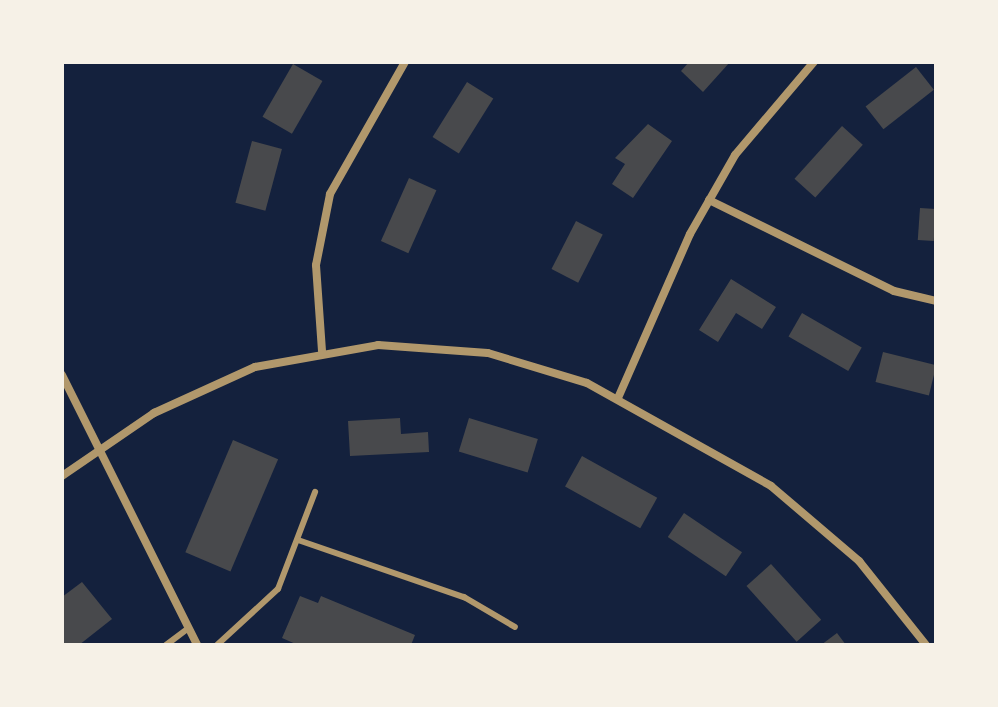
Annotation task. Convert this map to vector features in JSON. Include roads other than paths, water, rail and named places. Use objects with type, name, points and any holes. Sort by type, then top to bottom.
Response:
[{"type":"street","points":[[322,351],[316,265],[330,194],[405,62]]},
{"type":"street","points":[[618,398],[709,200],[756,124],[814,62]]},
{"type":"street","points":[[709,200],[894,291],[936,301]]},
{"type":"street","points":[[62,476],[100,449],[203,387],[322,351],[418,346],[488,353],[618,398],[744,468],[815,520],[859,561],[926,645]]},
{"type":"street","points":[[62,375],[197,645]]},
{"type":"lane","points":[[217,645],[278,589],[315,492]]},
{"type":"lane","points":[[298,540],[464,597],[515,627]]},
{"type":"lane","points":[[166,645],[187,629]]}]
